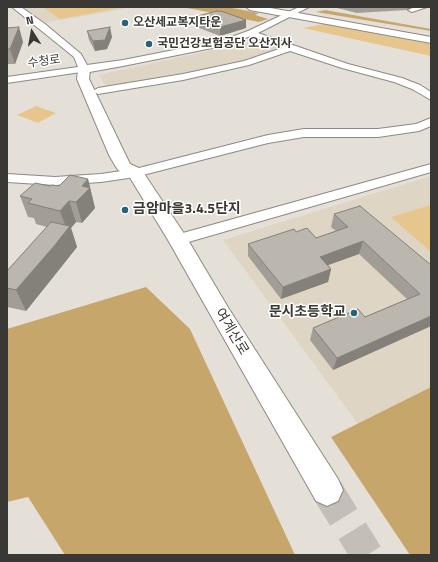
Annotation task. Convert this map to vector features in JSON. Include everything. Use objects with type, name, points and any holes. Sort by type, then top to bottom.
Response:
[{"type":"street","points":[[16,7],[42,26],[78,56],[84,70],[92,78],[127,145]]},
{"type":"street","points":[[250,7],[431,37]]},
{"type":"street","points":[[267,7],[292,14],[431,40]]},
{"type":"street","points":[[292,14],[305,7]]},
{"type":"street","points":[[412,10],[423,7]]},
{"type":"street","name":"수청로","points":[[7,80],[84,70],[222,43],[251,33],[292,14]]},
{"type":"street","points":[[251,33],[290,48],[345,66],[398,80],[416,87],[431,97]]},
{"type":"street","points":[[98,91],[183,77],[239,64],[290,48]]},
{"type":"street","name":"여계산로","points":[[84,70],[83,79],[117,155],[124,167],[134,165],[221,315],[327,490]]},
{"type":"street","points":[[7,178],[55,181],[101,178],[134,165],[268,139],[304,133],[378,133],[419,127],[431,122]]},
{"type":"street","points":[[178,240],[431,168]]},
{"type":"shaded area","points":[[21,7],[136,7],[43,23]]},
{"type":"shaded area","points":[[43,7],[125,7],[60,19]]},
{"type":"shaded area","points":[[182,7],[227,7],[259,13],[255,15],[268,19],[259,22]]},
{"type":"shaded area","points":[[325,10],[431,29],[431,31],[316,12]]},
{"type":"shaded area","points":[[324,24],[431,44],[431,56],[303,28]]},
{"type":"shaded area","points":[[262,39],[281,47],[241,61],[108,89],[99,75]]},
{"type":"shaded area","points":[[36,106],[56,113],[38,123],[17,115]]},
{"type":"shaded area","name":"문시초등학교","points":[[431,176],[431,387],[358,424],[223,240]]},
{"type":"shaded area","points":[[431,205],[431,252],[391,217]]},
{"type":"shaded area","points":[[146,287],[190,329],[295,555],[65,555],[28,497],[7,502],[7,329]]},
{"type":"shaded area","points":[[431,387],[431,555],[410,555],[331,437]]},
{"type":"building","points":[[217,11],[246,20],[220,27],[194,17]]},
{"type":"building","points":[[19,27],[10,49],[7,49],[7,28]]},
{"type":"building","points":[[110,27],[105,40],[93,41],[87,31]]},
{"type":"building","points":[[70,175],[88,179],[82,186],[90,188],[76,202],[69,201],[60,211],[28,203],[32,199],[20,196],[35,183],[59,186]]},
{"type":"building","points":[[360,206],[431,265],[431,316],[337,358],[313,328],[358,309],[365,317],[420,294],[363,241],[320,257],[331,269],[283,287],[248,244],[294,229],[296,232],[307,228],[316,238],[348,227],[334,214]]},
{"type":"building","points":[[51,222],[70,226],[16,290],[7,288],[7,271]]},
{"type":"tunnel","points":[[327,490],[367,555]]},
{"type":"place","name":"오산세교복지타운","points":[[125,23]]},
{"type":"place","name":"국민건강보험공단 오산지사","points":[[149,44]]},
{"type":"place","name":"금암마을3.4.5단지","points":[[125,210]]},
{"type":"place","name":"문시초등학교","points":[[354,313]]}]
